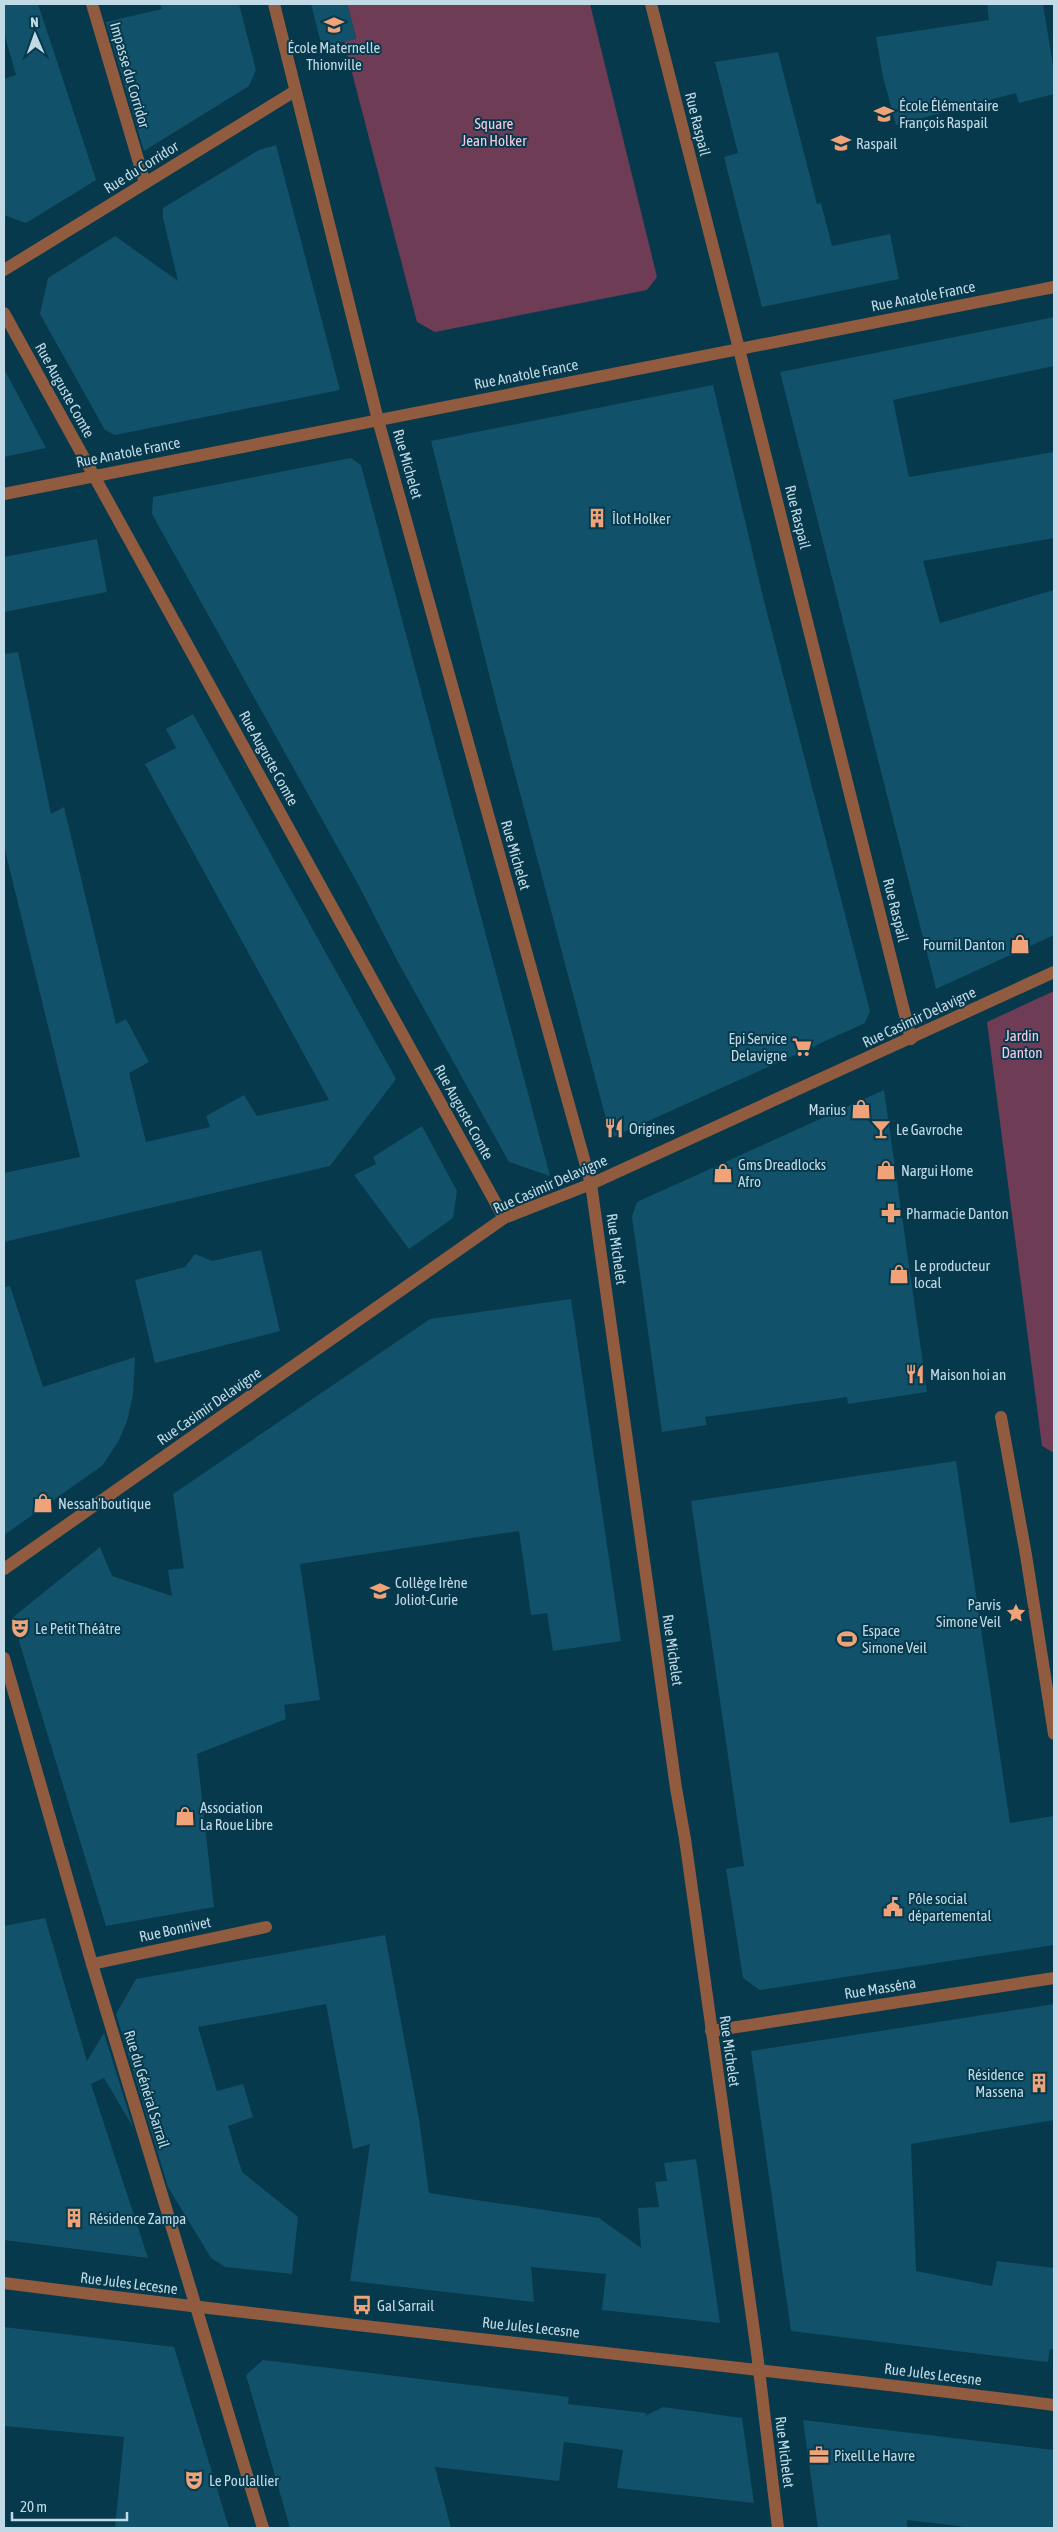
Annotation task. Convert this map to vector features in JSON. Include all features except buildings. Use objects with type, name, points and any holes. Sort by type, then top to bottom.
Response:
[{"type":"street","name":"Impasse du Corridor","points":[[92,4],[145,183]]},
{"type":"street","name":"Rue Michelet","points":[[274,4],[378,420],[591,1184],[759,2370],[778,2528]]},
{"type":"street","name":"Rue Raspail","points":[[651,4],[911,1039]]},
{"type":"street","name":"Rue du Corridor","points":[[4,270],[295,91]]},
{"type":"street","name":"Rue Anatole France","points":[[4,494],[1054,287]]},
{"type":"street","name":"Rue Auguste Comte","points":[[4,312],[504,1218]]},
{"type":"street","name":"Rue Casimir Delavigne","points":[[4,1570],[504,1218],[591,1184],[1054,972]]},
{"type":"street","points":[[1001,1417],[1026,1555],[1054,1734]]},
{"type":"street","name":"Rue du Général Sarrail","points":[[4,1658],[92,1964],[263,2528]]},
{"type":"street","name":"Rue Bonnivet","points":[[92,1964],[266,1927]]},
{"type":"street","name":"Rue Masséna","points":[[711,2031],[1054,1978]]},
{"type":"street","name":"Rue Jules Lecesne","points":[[4,2283],[197,2308],[628,2354],[1054,2405]]},
{"type":"green space","name":"Square Jean Holker","points":[[347,4],[590,4],[657,277],[647,290],[435,332],[417,322],[344,42],[356,38]]},
{"type":"green space","name":"Jardin Danton","points":[[1054,991],[1054,1453],[1042,1446],[987,1022]]},
{"type":"place","name":"École Maternelle Thionville","points":[[334,25]]},
{"type":"place","name":"École Élémentaire François Raspail","points":[[884,114]]},
{"type":"place","name":"Raspail","points":[[841,143]]},
{"type":"place","name":"Îlot Holker","points":[[597,518]]},
{"type":"place","name":"Fournil Danton","points":[[1020,944]]},
{"type":"place","name":"Epi Service Delavigne","points":[[802,1047]]},
{"type":"place","name":"Marius","points":[[861,1109]]},
{"type":"place","name":"Origines","points":[[614,1128]]},
{"type":"place","name":"Le Gavroche","points":[[881,1129]]},
{"type":"place","name":"Nargui Home","points":[[886,1170]]},
{"type":"place","name":"Gms Dreadlocks Afro","points":[[723,1173]]},
{"type":"place","name":"Pharmacie Danton","points":[[891,1213]]},
{"type":"place","name":"Le producteur local","points":[[899,1274]]},
{"type":"place","name":"Maison hoi an","points":[[915,1374]]},
{"type":"place","name":"Nessah'boutique","points":[[43,1503]]},
{"type":"place","name":"Collège Irène Joliot-Curie","points":[[380,1591]]},
{"type":"place","name":"Parvis Simone Veil","points":[[1016,1613]]},
{"type":"place","name":"Le Petit Théâtre","points":[[20,1628]]},
{"type":"place","name":"Espace Simone Veil","points":[[847,1639]]},
{"type":"place","name":"Association La Roue Libre","points":[[185,1816]]},
{"type":"place","name":"Pôle social départemental","points":[[893,1907]]},
{"type":"place","name":"Résidence Massena","points":[[1039,2083]]},
{"type":"place","name":"Résidence Zampa","points":[[74,2218]]},
{"type":"place","name":"Gal Sarrail","points":[[362,2305]]},
{"type":"place","name":"Pixell Le Havre","points":[[819,2455]]},
{"type":"place","name":"Le Poulallier","points":[[194,2480]]}]
